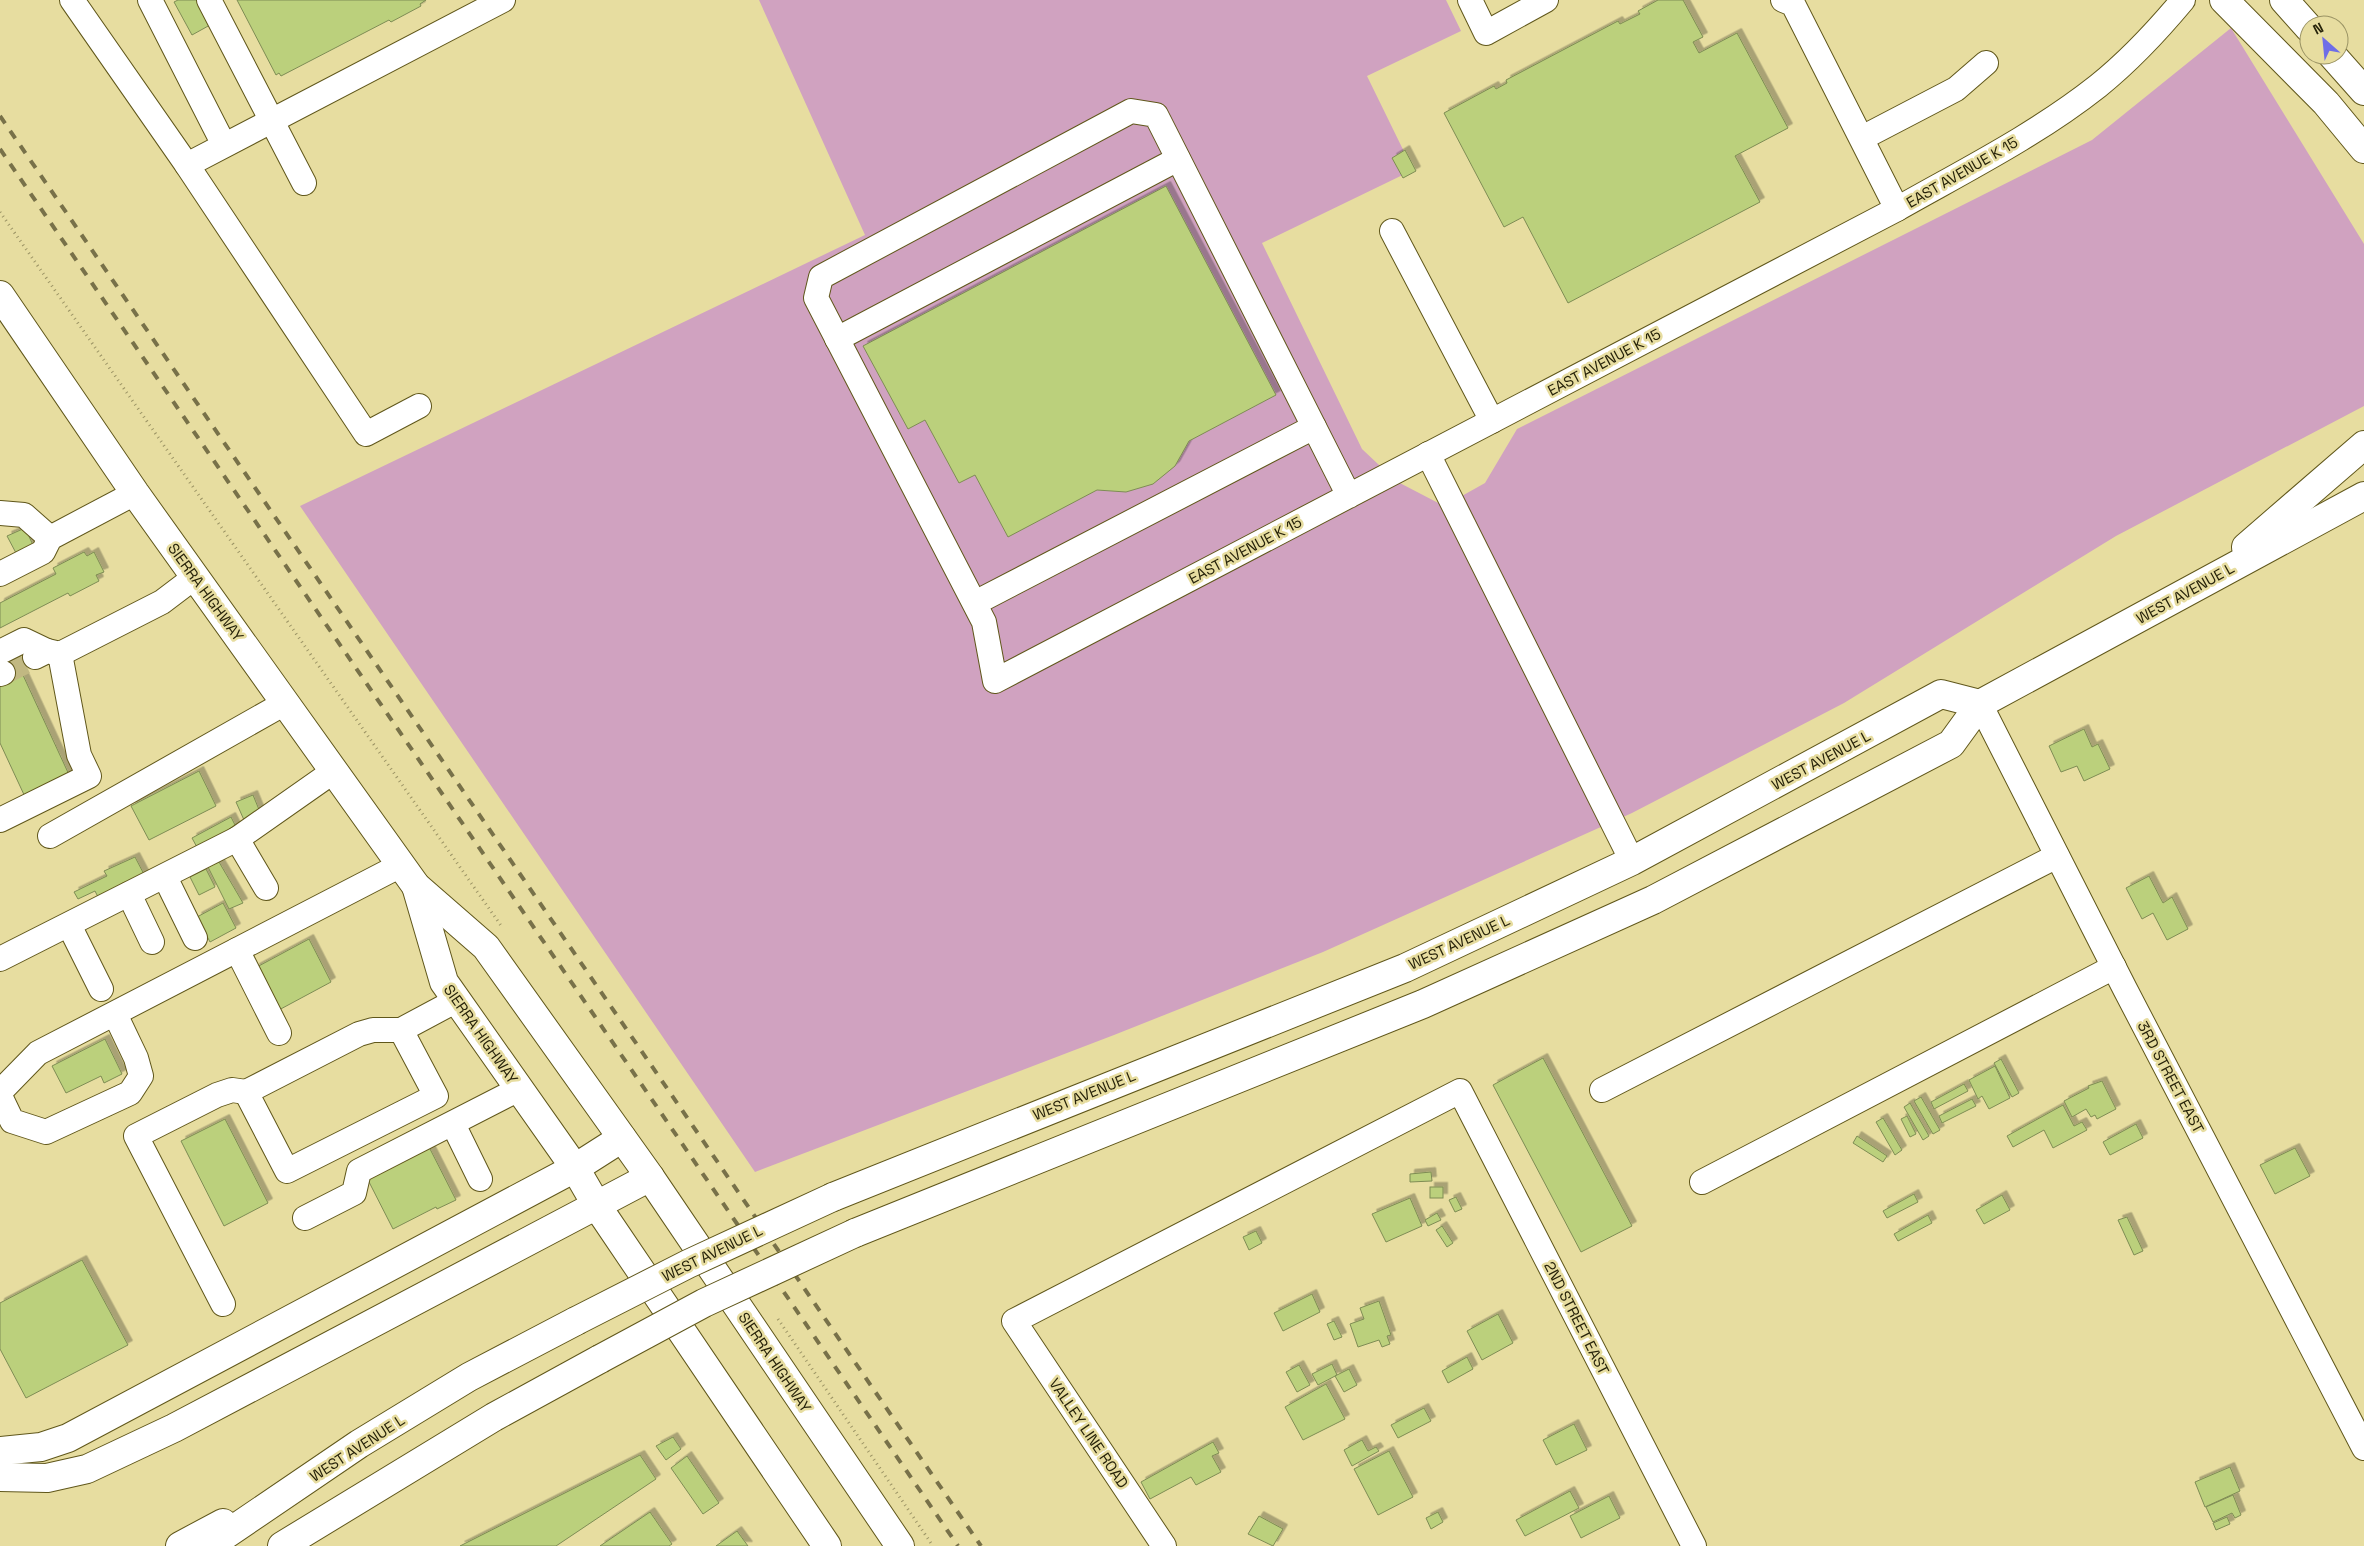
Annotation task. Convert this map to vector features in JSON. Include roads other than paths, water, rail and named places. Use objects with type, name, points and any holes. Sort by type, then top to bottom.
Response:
[{"type":"main road","points":[[2224,0],[2326,103],[2364,149]]},
{"type":"main road","points":[[2284,0],[2299,17]]},
{"type":"main road","points":[[2341,65],[2364,91]]},
{"type":"main road","points":[[2326,103],[2364,170]]},
{"type":"main road","name":"SIERRA HIGHWAY","points":[[0,295],[135,493],[409,876],[486,946],[650,1177],[900,1546]]},
{"type":"main road","points":[[2204,582],[2364,445]]},
{"type":"main road","name":"WEST AVENUE L","points":[[282,1546],[494,1417],[704,1303],[856,1233],[1423,1004],[1653,900],[1951,744],[1980,704],[2364,496]]},
{"type":"main road","name":"WEST AVENUE L","points":[[209,1546],[358,1444],[469,1378],[688,1264],[833,1197],[1405,968],[1632,861],[1941,694],[1980,704]]},
{"type":"main road","name":"SIERRA HIGHWAY","points":[[409,876],[444,982],[575,1168],[597,1206]]},
{"type":"main road","points":[[0,1451],[42,1447],[68,1438],[575,1168],[622,1138]]},
{"type":"main road","points":[[0,1477],[47,1478],[87,1469],[174,1428],[650,1177]]},
{"type":"main road","points":[[597,1206],[828,1546]]},
{"type":"main road","points":[[180,1546],[309,1479]]},
{"type":"main road","points":[[294,1546],[376,1488]]},
{"type":"street","points":[[72,0],[187,165],[366,434],[419,406]]},
{"type":"street","points":[[150,0],[224,145]]},
{"type":"street","points":[[209,0],[304,183]]},
{"type":"street","points":[[187,165],[503,0]]},
{"type":"street","points":[[1470,0],[1486,33],[1546,0]]},
{"type":"street","points":[[1783,0],[1793,4],[1897,209]]},
{"type":"street","name":"EAST AVENUE K 15","points":[[975,603],[984,622],[995,681],[1897,209],[2021,138],[2098,86],[2163,24],[2184,0]]},
{"type":"street","points":[[1862,138],[1956,89],[1986,62]]},
{"type":"street","points":[[1314,426],[975,603],[816,298],[821,276],[1132,110],[1156,114],[1178,160],[1314,426],[1349,496]]},
{"type":"street","points":[[837,339],[1178,160]]},
{"type":"street","points":[[1392,230],[1492,421]]},
{"type":"street","points":[[1428,454],[1632,861]]},
{"type":"street","points":[[0,574],[43,552],[50,538],[135,493]]},
{"type":"street","points":[[0,513],[24,515],[50,538]]},
{"type":"street","points":[[47,654],[162,602],[195,577]]},
{"type":"street","points":[[0,820],[89,776],[79,755],[47,654],[24,640],[1,666]]},
{"type":"street","points":[[50,836],[285,703]]},
{"type":"street","name":"3RD STREET EAST","points":[[1980,704],[2114,967],[2364,1448]]},
{"type":"street","points":[[0,959],[237,840],[334,771]]},
{"type":"street","points":[[237,840],[266,888]]},
{"type":"street","points":[[1602,1090],[2057,856]]},
{"type":"street","points":[[0,1092],[38,1053],[237,950],[409,876]]},
{"type":"street","points":[[165,877],[195,938]]},
{"type":"street","points":[[129,894],[152,942]]},
{"type":"street","points":[[69,925],[101,990]]},
{"type":"street","points":[[237,950],[279,1033]]},
{"type":"street","points":[[1702,1182],[2114,967]]},
{"type":"street","points":[[223,1304],[136,1136],[217,1095],[232,1090],[246,1092],[359,1034],[373,1030],[402,1030],[457,1000]]},
{"type":"street","points":[[0,1096],[12,1121],[46,1132],[130,1094],[141,1076],[136,1058],[115,1014]]},
{"type":"street","points":[[246,1092],[287,1171],[436,1096],[402,1030]]},
{"type":"street","points":[[306,1218],[354,1193],[360,1171],[519,1089]]},
{"type":"street","name":"VALLEY LINE ROAD","points":[[1164,1546],[1014,1321],[1460,1091]]},
{"type":"street","name":"2ND STREET EAST","points":[[1460,1091],[1694,1546]]},
{"type":"street","points":[[453,1124],[480,1179]]},
{"type":"tunnel","points":[[3,673],[35,657]]},
{"type":"railway","points":[[0,116],[981,1546]]},
{"type":"railway","points":[[0,149],[958,1546]]}]
